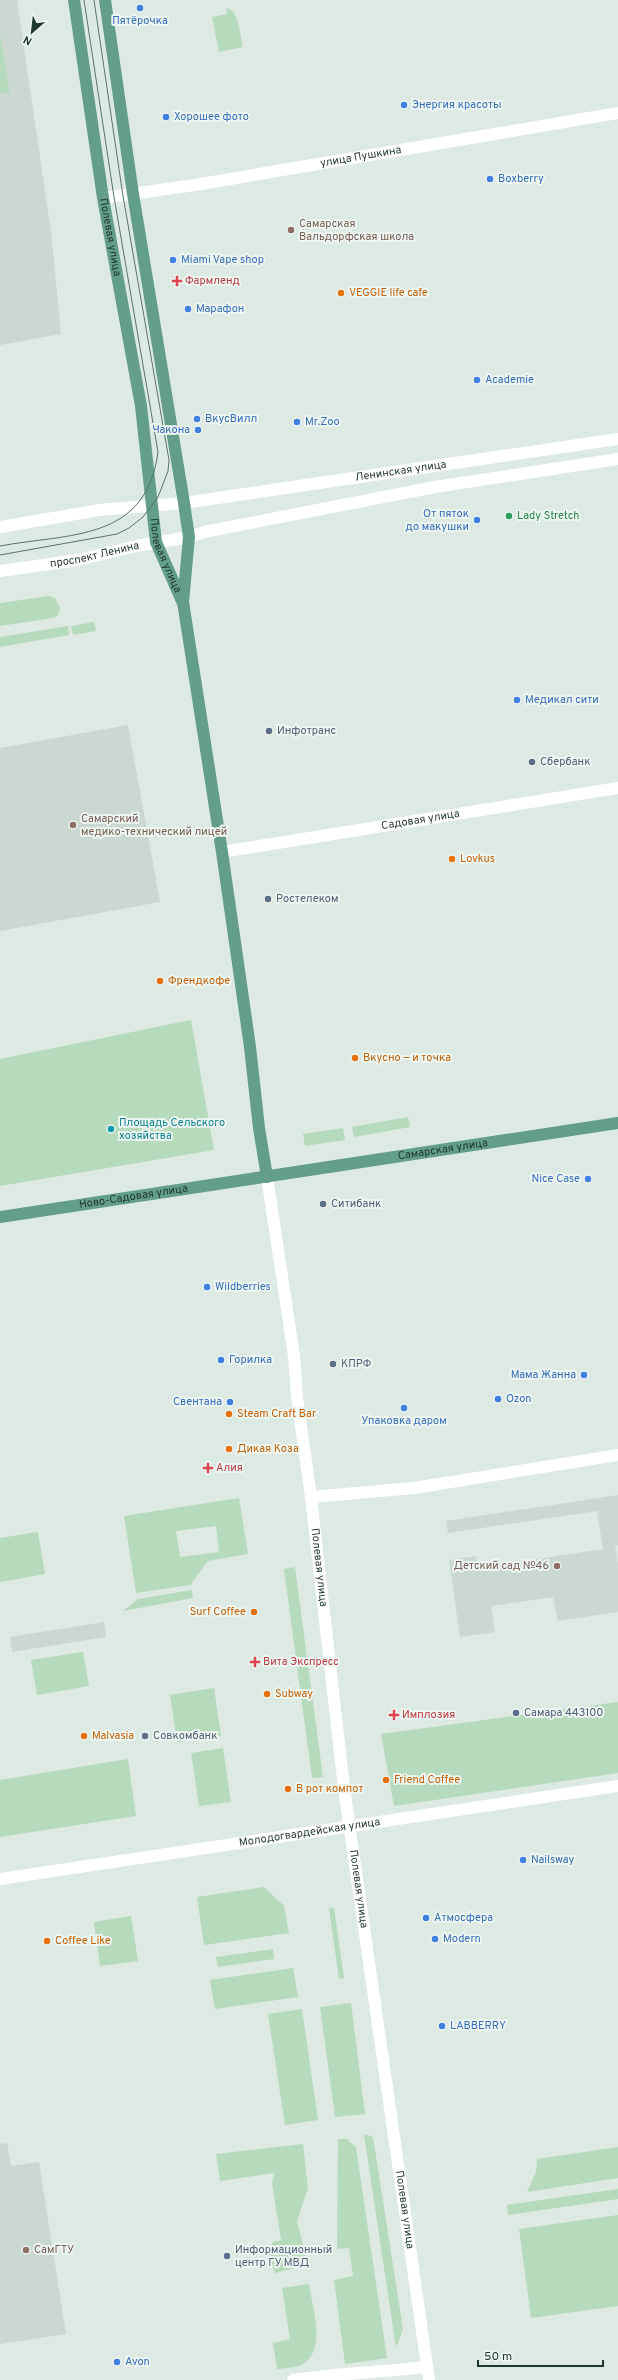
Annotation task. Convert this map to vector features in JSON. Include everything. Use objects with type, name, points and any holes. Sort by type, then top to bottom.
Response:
[{"type":"main road","name":"Полевая улица","points":[[74,0],[103,198],[141,406],[156,542],[182,602]]},
{"type":"main road","name":"Полевая улица","points":[[105,0],[133,194],[189,537],[182,602]]},
{"type":"main road","points":[[182,602],[222,852],[250,1047],[259,1128],[268,1177]]},
{"type":"main road","name":"Самарская улица","points":[[268,1177],[618,1123]]},
{"type":"main road","name":"Ново-Садовая улица","points":[[0,1217],[268,1177]]},
{"type":"street","name":"улица Пушкина","points":[[103,198],[618,113]]},
{"type":"street","name":"Ленинская улица","points":[[184,502],[618,439]]},
{"type":"street","name":"Ленинская улица","points":[[189,537],[204,532],[435,487],[618,458]]},
{"type":"street","points":[[0,527],[85,512],[184,502]]},
{"type":"street","name":"проспект Ленина","points":[[0,571],[78,560],[156,542],[189,537]]},
{"type":"street","name":"Садовая улица","points":[[222,852],[618,788]]},
{"type":"street","name":"Полевая улица","points":[[268,1177],[294,1356],[297,1397],[311,1497],[350,1825],[429,2380]]},
{"type":"street","points":[[311,1497],[414,1488],[618,1455]]},
{"type":"street","name":"Молодогвардейская улица","points":[[0,1879],[350,1825],[618,1786]]},
{"type":"street","points":[[293,2380],[336,2373],[395,2371],[427,2367]]},
{"type":"shaded area","points":[[0,0],[17,0],[51,232],[61,334],[0,345]]},
{"type":"shaded area","name":"Самарский медико-технический лицей","points":[[128,725],[160,902],[0,931],[0,748]]},
{"type":"shaded area","name":"Детский сад №46","points":[[618,1495],[618,1545],[615,1546],[618,1563],[618,1612],[558,1621],[553,1597],[491,1606],[495,1632],[460,1637],[449,1560],[476,1556],[478,1568],[603,1549],[597,1511],[448,1533],[446,1521]]},
{"type":"shaded area","points":[[104,1622],[106,1637],[12,1652],[10,1637]]},
{"type":"shaded area","name":"СамГТУ","points":[[7,2143],[11,2166],[39,2162],[66,2334],[0,2344],[0,2144]]},
{"type":"green space","points":[[226,8],[234,13],[243,47],[219,52],[212,17],[227,14]]},
{"type":"green space","points":[[0,35],[10,92],[0,94]]},
{"type":"green space","points":[[49,596],[55,598],[60,608],[58,615],[53,618],[0,626],[0,603]]},
{"type":"green space","points":[[94,622],[96,631],[73,635],[71,626]]},
{"type":"green space","points":[[68,626],[69,635],[0,647],[0,637]]},
{"type":"green space","points":[[191,1020],[214,1150],[0,1186],[0,1059]]},
{"type":"green space","points":[[408,1117],[410,1127],[354,1137],[352,1127]]},
{"type":"green space","points":[[343,1128],[345,1140],[305,1146],[303,1134]]},
{"type":"green space","points":[[239,1498],[248,1554],[208,1561],[190,1585],[136,1593],[124,1516]],"holes":[[[216,1526],[219,1552],[180,1557],[176,1531]]]},
{"type":"green space","points":[[38,1532],[45,1574],[0,1582],[0,1538]]},
{"type":"green space","points":[[295,1567],[323,1777],[312,1778],[284,1569]]},
{"type":"green space","points":[[192,1590],[193,1598],[123,1611],[138,1599]]},
{"type":"green space","points":[[83,1652],[89,1686],[37,1695],[31,1660]]},
{"type":"green space","points":[[214,1688],[221,1736],[177,1742],[170,1695]]},
{"type":"green space","points":[[618,1702],[618,1773],[394,1806],[381,1734]]},
{"type":"green space","points":[[223,1748],[231,1802],[199,1806],[191,1753]]},
{"type":"green space","points":[[128,1759],[136,1816],[0,1837],[0,1780]]},
{"type":"green space","points":[[264,1887],[284,1906],[289,1933],[204,1945],[197,1897]]},
{"type":"green space","points":[[329,1908],[334,1908],[344,1978],[339,1979]]},
{"type":"green space","points":[[131,1916],[138,1961],[100,1966],[94,1922]]},
{"type":"green space","points":[[273,1949],[274,1959],[218,1967],[216,1957]]},
{"type":"green space","points":[[293,1968],[298,1997],[215,2009],[210,1980]]},
{"type":"green space","points":[[351,2003],[365,2114],[335,2117],[320,2007]]},
{"type":"green space","points":[[302,2009],[318,2120],[285,2125],[268,2014]]},
{"type":"green space","points":[[364,2134],[373,2137],[403,2329],[396,2348]]},
{"type":"green space","points":[[338,2139],[347,2139],[356,2147],[387,2358],[345,2364],[334,2280],[353,2276],[349,2248],[337,2249]]},
{"type":"green space","points":[[303,2144],[308,2188],[297,2221],[308,2265],[275,2273],[268,2251],[273,2242],[281,2240],[272,2183],[274,2173],[220,2181],[216,2154]]},
{"type":"green space","points":[[618,2147],[618,2178],[527,2192],[536,2172],[537,2159]]},
{"type":"green space","points":[[618,2189],[618,2199],[508,2215],[507,2205]]},
{"type":"green space","points":[[618,2215],[618,2306],[531,2318],[519,2229]]},
{"type":"green space","points":[[309,2284],[316,2328],[314,2350],[309,2358],[301,2365],[277,2369],[273,2343],[290,2339],[282,2288]]},
{"type":"tram line","points":[[0,546],[78,534],[101,528],[121,518],[138,503],[151,481],[158,452],[114,197],[84,0]]},
{"type":"tram line","points":[[0,555],[117,534],[129,528],[143,517],[158,497],[168,471],[169,460],[123,196],[94,0]]},
{"type":"place","name":"Пятёрочка","points":[[140,8]]},
{"type":"place","name":"Энергия красоты","points":[[404,105]]},
{"type":"place","name":"Хорошее фото","points":[[166,117]]},
{"type":"place","name":"Boxberry","points":[[490,179]]},
{"type":"place","name":"Самарская Вальдорфская школа","points":[[291,230]]},
{"type":"place","name":"Miami Vape shop","points":[[173,260]]},
{"type":"place","name":"Фармленд","points":[[177,281]]},
{"type":"place","name":"VEGGIE life cafe","points":[[341,293]]},
{"type":"place","name":"Марафон","points":[[188,309]]},
{"type":"place","name":"Academie","points":[[477,380]]},
{"type":"place","name":"ВкусВилл","points":[[197,419]]},
{"type":"place","name":"Mr.Zoo","points":[[297,422]]},
{"type":"place","name":"Чакона","points":[[198,430]]},
{"type":"place","name":"Lady Stretch","points":[[509,516]]},
{"type":"place","name":"От пяток до макушки","points":[[477,520]]},
{"type":"place","name":"Медикал сити","points":[[517,700]]},
{"type":"place","name":"Инфотранс","points":[[269,731]]},
{"type":"place","name":"Сбербанк","points":[[532,762]]},
{"type":"place","name":"Самарский медико-технический лицей","points":[[73,825]]},
{"type":"place","name":"Lovkus","points":[[452,859]]},
{"type":"place","name":"Ростелеком","points":[[268,899]]},
{"type":"place","name":"Френдкофе","points":[[160,981]]},
{"type":"place","name":"Вкусно — и точка","points":[[355,1058]]},
{"type":"place","name":"Площадь Сельского хозяйства","points":[[111,1129]]},
{"type":"place","name":"Nice Case","points":[[588,1179]]},
{"type":"place","name":"Ситибанк","points":[[323,1204]]},
{"type":"place","name":"Wildberries","points":[[207,1287]]},
{"type":"place","name":"Горилка","points":[[221,1360]]},
{"type":"place","name":"КПРФ","points":[[333,1364]]},
{"type":"place","name":"Мама Жанна","points":[[584,1375]]},
{"type":"place","name":"Ozon","points":[[498,1399]]},
{"type":"place","name":"Свентана","points":[[230,1402]]},
{"type":"place","name":"Упаковка даром","points":[[404,1408]]},
{"type":"place","name":"Steam Craft Bar","points":[[229,1414]]},
{"type":"place","name":"Дикая Коза","points":[[229,1449]]},
{"type":"place","name":"Алия","points":[[208,1468]]},
{"type":"place","name":"Детский сад №46","points":[[557,1566]]},
{"type":"place","name":"Surf Coffee","points":[[254,1612]]},
{"type":"place","name":"Вита Экспресс","points":[[255,1662]]},
{"type":"place","name":"Subway","points":[[267,1694]]},
{"type":"place","name":"Самара 443100","points":[[516,1713]]},
{"type":"place","name":"Имплозия","points":[[394,1715]]},
{"type":"place","name":"Malvasia","points":[[84,1736]]},
{"type":"place","name":"Совкомбанк","points":[[145,1736]]},
{"type":"place","name":"Friend Coffee","points":[[386,1780]]},
{"type":"place","name":"В рот компот","points":[[288,1789]]},
{"type":"place","name":"Nailsway","points":[[523,1860]]},
{"type":"place","name":"Атмосфера","points":[[426,1918]]},
{"type":"place","name":"Modern","points":[[435,1939]]},
{"type":"place","name":"Coffee Like","points":[[47,1941]]},
{"type":"place","name":"LABBERRY","points":[[442,2026]]},
{"type":"place","name":"СамГТУ","points":[[26,2250]]},
{"type":"place","name":"Информационный центр ГУ МВД","points":[[227,2256]]},
{"type":"place","name":"Avon","points":[[117,2362]]}]
